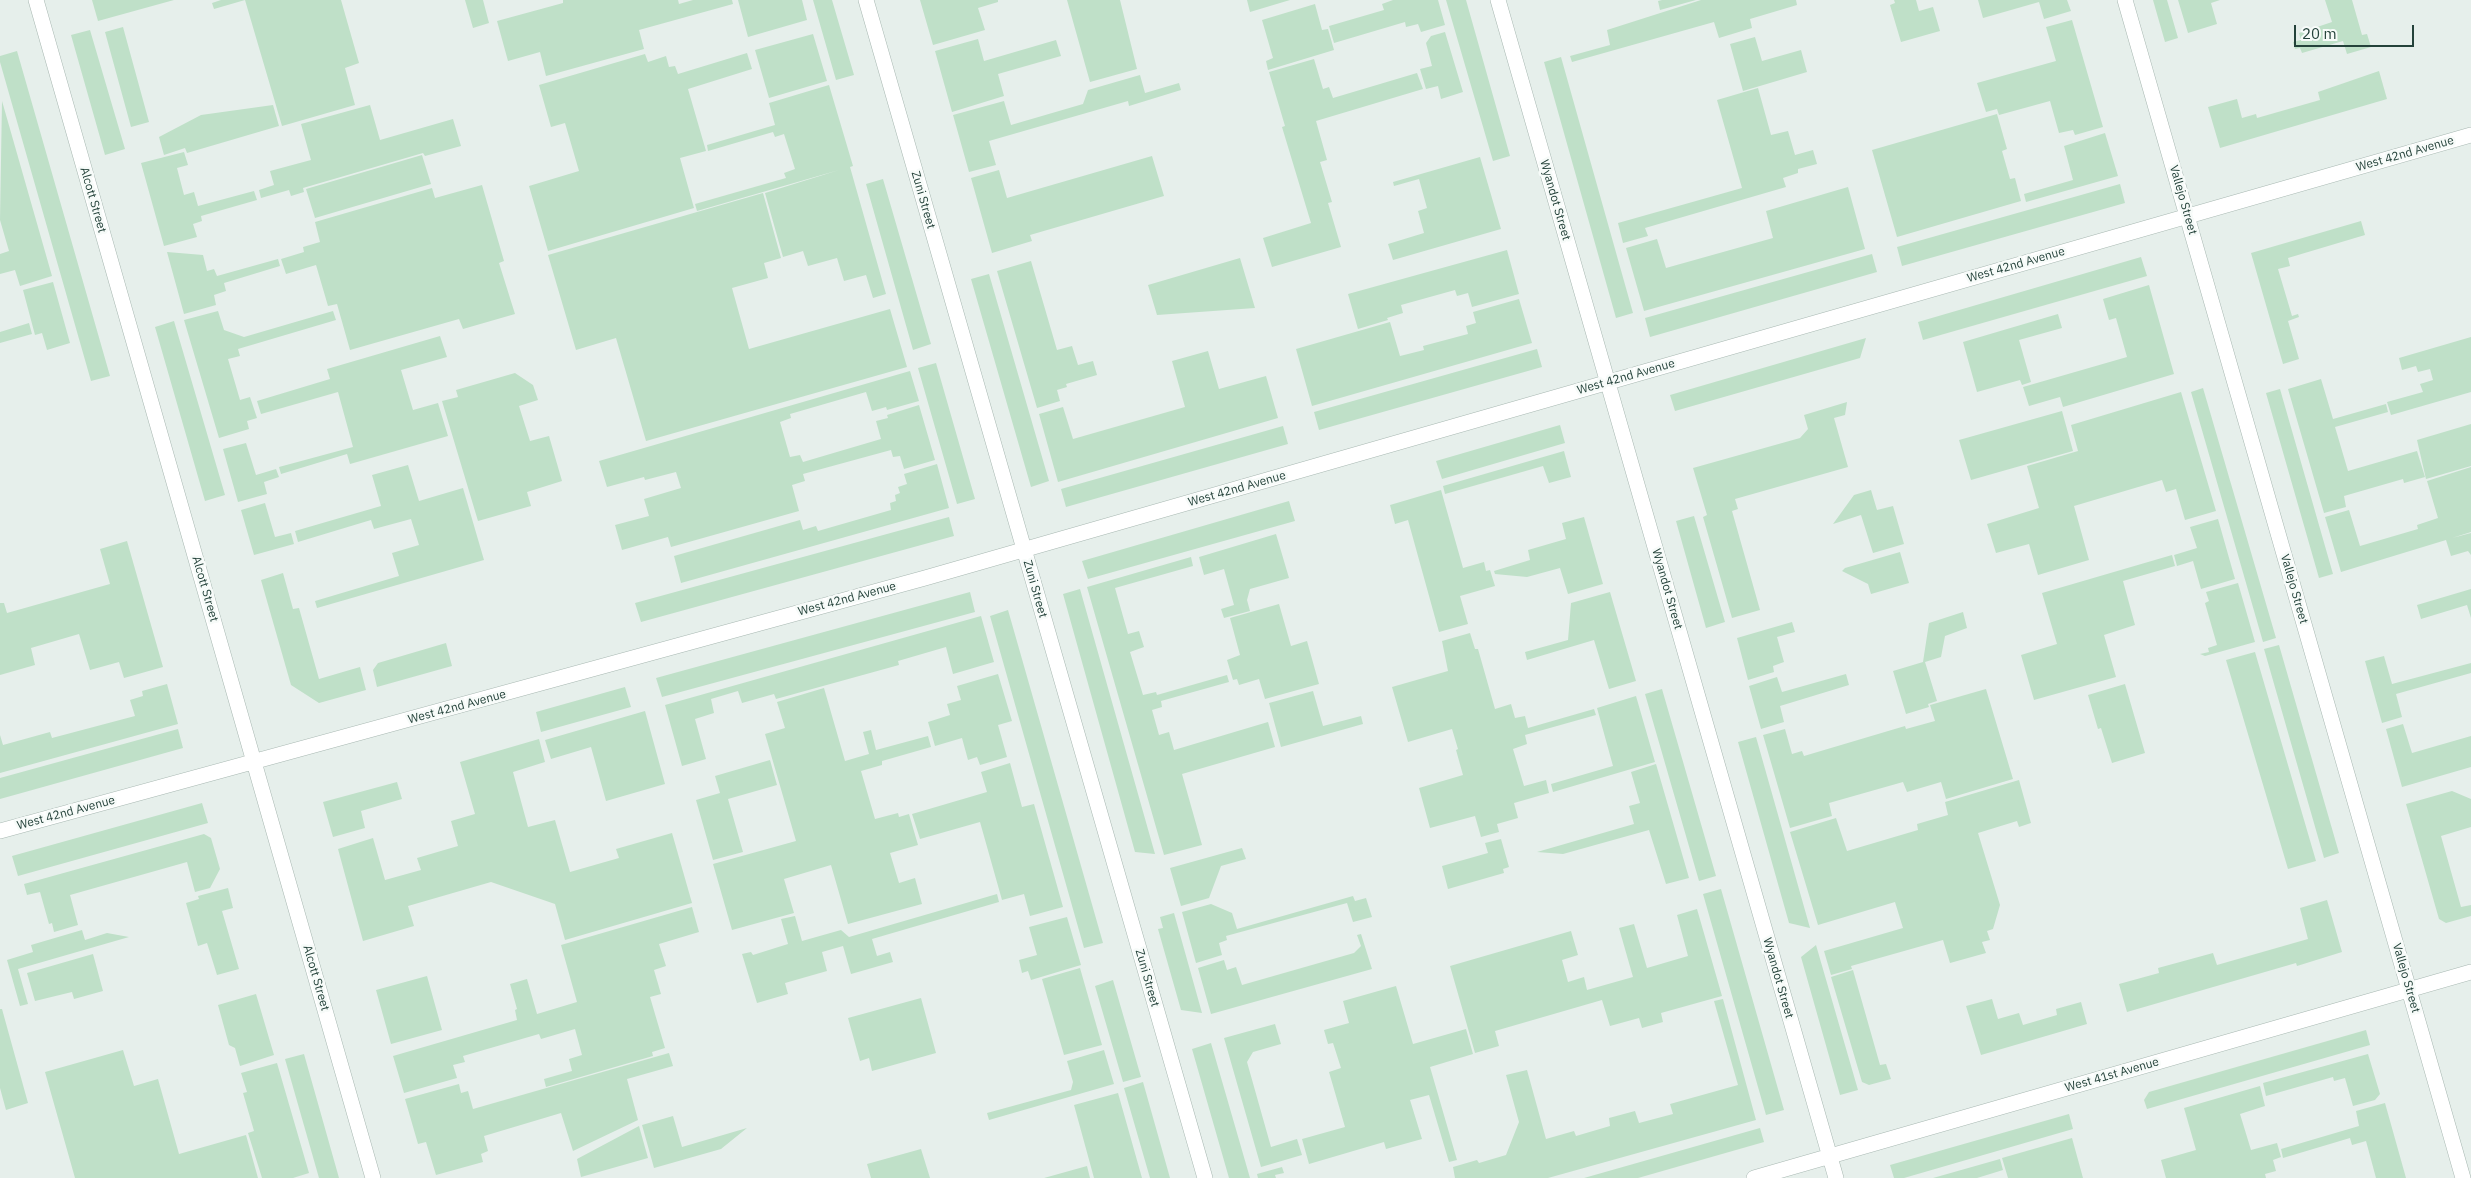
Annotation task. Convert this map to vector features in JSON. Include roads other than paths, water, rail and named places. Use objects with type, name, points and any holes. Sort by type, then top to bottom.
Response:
[{"type":"street","name":"Alcott Street","points":[[36,0],[373,1178]]},
{"type":"street","name":"Zuni Street","points":[[866,0],[1205,1178]]},
{"type":"street","name":"Wyandot Street","points":[[1498,0],[1836,1178]]},
{"type":"street","name":"Vallejo Street","points":[[2125,0],[2463,1178]]},
{"type":"street","name":"West 42nd Avenue","points":[[0,831],[1024,550],[2471,135]]},
{"type":"street","name":"West 41st Avenue","points":[[1754,1178],[2471,972]]}]
